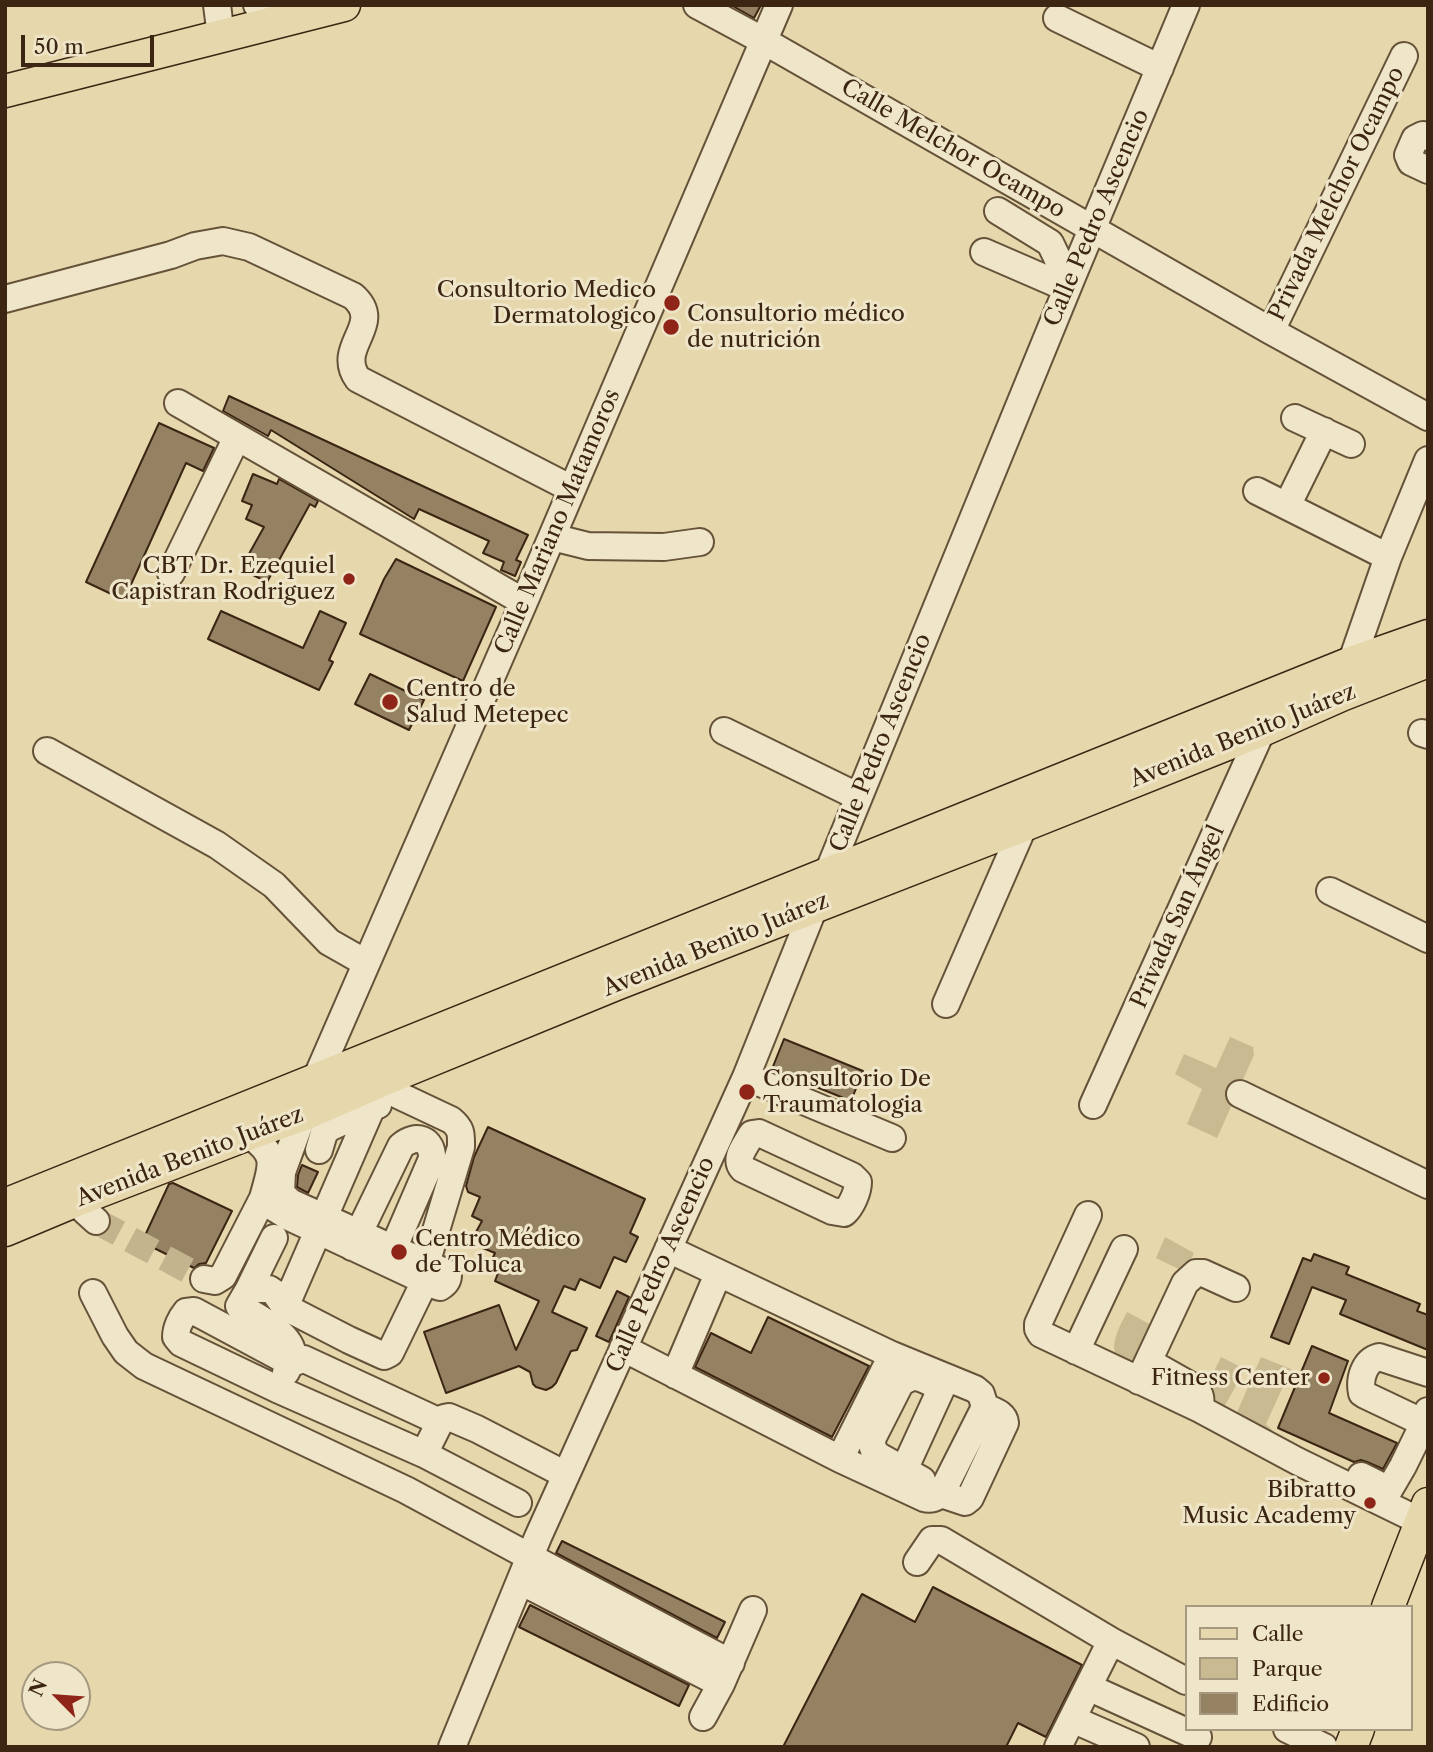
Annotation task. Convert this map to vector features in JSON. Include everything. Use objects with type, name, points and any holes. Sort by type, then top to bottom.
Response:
[{"type":"main road","points":[[5,91],[221,36],[266,14],[344,5]]},
{"type":"main road","name":"Avenida Benito Juárez","points":[[5,1205],[1351,663],[1428,636]]},
{"type":"main road","name":"Avenida Benito Juárez","points":[[5,1230],[88,1210],[248,1134],[392,1086],[616,984],[1024,825],[1428,661]]},
{"type":"main road","points":[[1389,1605],[1426,1513]]},
{"type":"main road","points":[[1409,1605],[1428,1557]]},
{"type":"street","points":[[217,5],[221,36]]},
{"type":"street","name":"Calle Melchor Ocampo","points":[[697,5],[1271,331],[1428,417]]},
{"type":"street","name":"Calle Mariano Matamoros","points":[[316,1233],[281,1193],[282,1172],[302,1115],[779,5]]},
{"type":"street","name":"Calle Pedro Ascencio","points":[[452,1747],[566,1475],[746,1077],[1069,282],[1186,5]]},
{"type":"street","points":[[1057,18],[1160,68]]},
{"type":"street","name":"Privada Melchor Ocampo","points":[[1271,331],[1404,56]]},
{"type":"street","points":[[1428,137],[1423,135],[1416,139],[1408,155],[1411,162],[1428,170]]},
{"type":"street","points":[[998,211],[1050,243],[1069,282]]},
{"type":"street","points":[[5,299],[171,255],[195,246],[223,241],[249,247],[353,296],[360,302],[365,311],[363,326],[350,362],[358,379],[572,489]]},
{"type":"street","points":[[984,252],[1069,282]]},
{"type":"street","points":[[178,403],[524,602]]},
{"type":"street","points":[[1295,418],[1351,444]]},
{"type":"street","points":[[1287,506],[1324,432]]},
{"type":"street","points":[[171,573],[237,437]]},
{"type":"street","points":[[1341,695],[1388,557],[1428,460]]},
{"type":"street","points":[[1257,491],[1388,557]]},
{"type":"street","points":[[552,537],[588,546],[664,547],[700,542]]},
{"type":"street","name":"Privada San Ángel","points":[[1093,1105],[1262,730]]},
{"type":"street","points":[[723,731],[859,797]]},
{"type":"street","points":[[47,751],[217,845],[274,885],[329,942],[366,963]]},
{"type":"street","points":[[946,1004],[1024,825]]},
{"type":"street","points":[[1330,891],[1428,939]]},
{"type":"street","points":[[746,1077],[892,1139]]},
{"type":"street","points":[[229,1266],[231,1294],[244,1297],[269,1289],[285,1307],[380,1355],[387,1355],[426,1272],[461,1147],[458,1126],[392,1086],[371,1109],[285,1307]]},
{"type":"street","points":[[1240,1094],[1428,1185]]},
{"type":"street","points":[[319,1150],[324,1133],[329,1128],[371,1109]]},
{"type":"street","points":[[204,1279],[215,1281],[223,1276],[263,1198],[271,1157],[262,1144],[248,1134]]},
{"type":"street","points":[[719,1137],[743,1148]]},
{"type":"street","points":[[355,1240],[401,1146],[408,1140],[417,1138],[428,1143],[432,1159],[390,1256]]},
{"type":"street","points":[[263,1198],[316,1233],[355,1240],[426,1272]]},
{"type":"street","points":[[1088,1215],[1038,1324],[1041,1334],[1076,1351],[1144,1372],[1200,1409],[1297,1461],[1426,1513]]},
{"type":"street","points":[[244,1297],[269,1249],[316,1233]]},
{"type":"street","points":[[668,1249],[892,1354],[935,1378]]},
{"type":"street","points":[[1076,1351],[1124,1249]]},
{"type":"street","points":[[1144,1372],[1185,1283],[1191,1276],[1203,1273],[1236,1288]]},
{"type":"street","points":[[675,1375],[718,1274]]},
{"type":"street","points":[[93,1293],[115,1336],[127,1352],[144,1366],[406,1490],[525,1569],[726,1673]]},
{"type":"street","points":[[244,1297],[287,1340],[293,1353],[277,1389]]},
{"type":"street","points":[[440,1422],[304,1359],[290,1363],[194,1311],[186,1312],[176,1332],[178,1340],[277,1389],[424,1454],[517,1503]]},
{"type":"street","points":[[623,1348],[840,1459],[891,1474],[924,1498],[930,1499],[945,1485],[980,1417],[981,1394],[935,1378],[906,1378],[900,1384],[872,1439],[874,1451],[891,1474]]},
{"type":"street","points":[[840,1459],[892,1354]]},
{"type":"street","points":[[1389,1490],[1404,1466],[1426,1417],[1362,1394],[1360,1384],[1366,1365],[1379,1357],[1428,1373]]},
{"type":"street","points":[[891,1474],[935,1378]]},
{"type":"street","points":[[424,1454],[440,1422],[449,1417],[566,1475]]},
{"type":"street","points":[[1299,1444],[1389,1490],[1426,1513]]},
{"type":"street","points":[[917,1562],[932,1540],[941,1540],[1111,1641],[1184,1680]]},
{"type":"street","points":[[703,1717],[726,1673],[753,1610]]},
{"type":"street","points":[[1058,1747],[1111,1641]]},
{"type":"street","points":[[1088,1687],[1198,1738]]},
{"type":"street","points":[[1072,1719],[1136,1747]]},
{"type":"street","points":[[1291,1731],[1324,1747]]},
{"type":"green space","points":[[1230,1037],[1253,1047],[1254,1055],[1217,1138],[1187,1124],[1202,1089],[1175,1074],[1184,1054],[1216,1068]]},
{"type":"green space","points":[[1165,1237],[1194,1253],[1185,1272],[1156,1258]]},
{"type":"green space","points":[[1127,1312],[1157,1328],[1136,1367],[1120,1360],[1114,1350],[1116,1336]]},
{"type":"green space","points":[[1221,1357],[1245,1369],[1222,1411],[1208,1383]]},
{"type":"green space","points":[[1261,1357],[1291,1369],[1266,1424],[1273,1431],[1267,1442],[1232,1424]]},
{"type":"building","points":[[731,5],[761,5],[754,18]]},
{"type":"building","points":[[229,396],[528,535],[516,560],[521,562],[515,576],[501,570],[504,562],[483,553],[489,541],[419,509],[414,519],[271,430],[268,436],[223,411]]},
{"type":"building","points":[[159,423],[214,448],[203,471],[186,463],[124,600],[86,582]]},
{"type":"building","points":[[253,474],[277,484],[279,479],[318,501],[315,507],[310,504],[267,582],[251,574],[255,566],[245,561],[264,527],[246,519],[252,505],[242,501]]},
{"type":"building","points":[[396,559],[496,607],[463,681],[360,634],[384,579]]},
{"type":"building","points":[[221,611],[303,648],[320,611],[346,623],[329,660],[333,662],[319,690],[208,639]]},
{"type":"building","name":"Centro de Salud Metepec","points":[[370,674],[424,700],[409,730],[355,704]]},
{"type":"building","points":[[784,1039],[863,1071],[851,1101],[772,1069]]},
{"type":"building","points":[[488,1127],[645,1199],[630,1233],[638,1237],[626,1262],[614,1257],[600,1288],[580,1279],[575,1290],[564,1286],[552,1312],[587,1328],[577,1350],[571,1351],[556,1383],[546,1390],[536,1387],[530,1372],[519,1366],[446,1393],[424,1332],[499,1305],[516,1350],[539,1301],[495,1281],[500,1268],[490,1264],[495,1253],[483,1248],[488,1237],[476,1232],[482,1221],[472,1216],[480,1197],[468,1192],[466,1186],[474,1157]]},
{"type":"building","points":[[302,1165],[318,1172],[308,1193],[297,1187]]},
{"type":"building","points":[[173,1183],[232,1211],[206,1263],[194,1268],[142,1242],[169,1184]]},
{"type":"building","points":[[1314,1254],[1349,1267],[1346,1274],[1420,1304],[1417,1311],[1428,1315],[1428,1350],[1340,1314],[1346,1300],[1312,1287],[1289,1344],[1271,1337],[1303,1258],[1311,1261]]},
{"type":"building","points":[[617,1291],[629,1297],[609,1342],[596,1336]]},
{"type":"building","points":[[768,1317],[869,1366],[832,1437],[695,1367],[711,1333],[751,1353]]},
{"type":"building","points":[[1312,1346],[1348,1361],[1329,1413],[1397,1443],[1383,1469],[1361,1460],[1354,1462],[1278,1428]]},
{"type":"building","points":[[562,1541],[725,1622],[717,1638],[556,1553]]},
{"type":"building","points":[[933,1587],[1082,1665],[1046,1737],[1018,1723],[1006,1747],[783,1747],[862,1594],[915,1622]]},
{"type":"building","points":[[530,1605],[689,1685],[679,1706],[519,1627]]},
{"type":"tunnel","points":[[96,1221],[204,1279]]},
{"type":"place","name":"Consultorio Medico Dermatologico","points":[[672,303]]},
{"type":"place","name":"Consultorio médico de nutrición","points":[[671,327]]},
{"type":"place","name":"CBT Dr. Ezequiel Capistran Rodriguez","points":[[349,579]]},
{"type":"place","name":"Centro de Salud Metepec","points":[[390,702]]},
{"type":"place","name":"Consultorio De Traumatologia","points":[[747,1092]]},
{"type":"place","name":"Centro Médico de Toluca","points":[[399,1252]]},
{"type":"place","name":"Fitness Center","points":[[1324,1378]]},
{"type":"place","name":"Bibratto Music Academy","points":[[1370,1503]]}]
